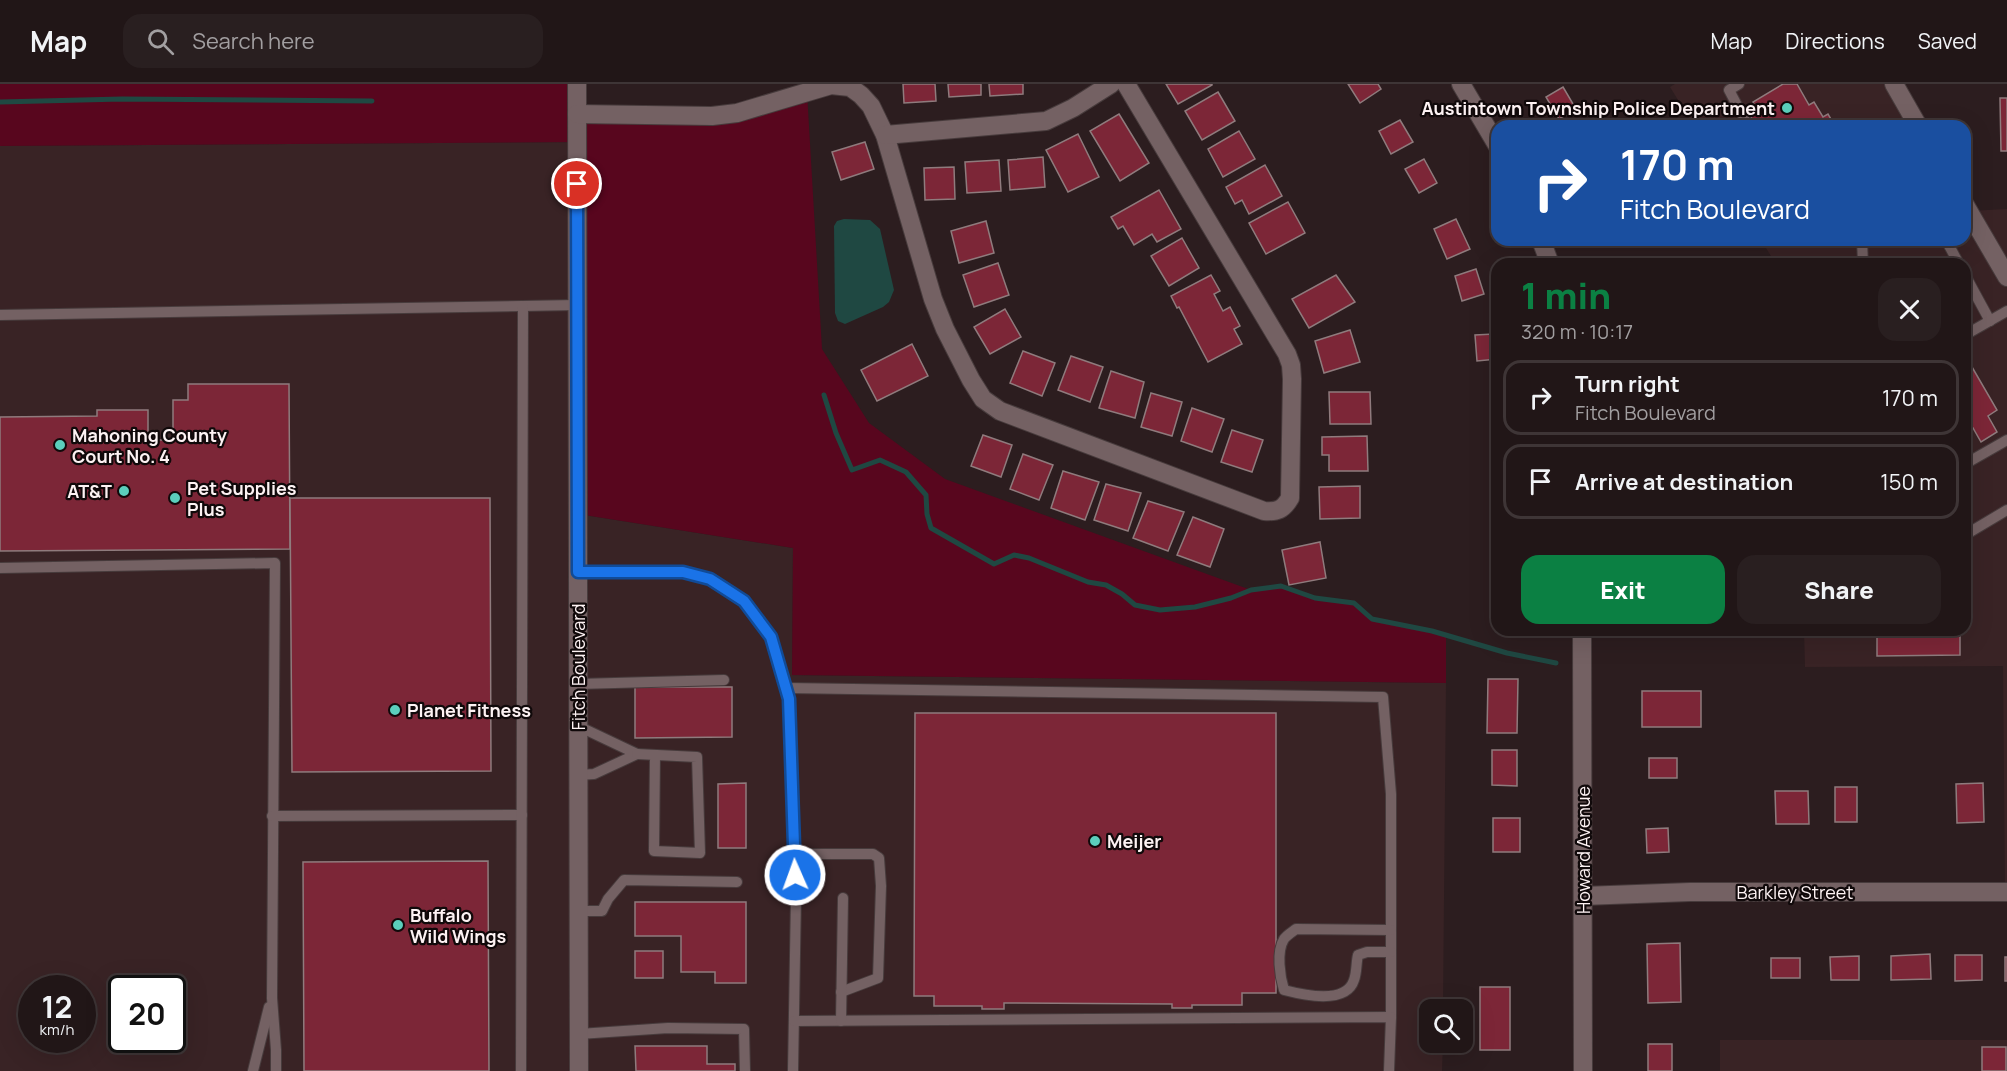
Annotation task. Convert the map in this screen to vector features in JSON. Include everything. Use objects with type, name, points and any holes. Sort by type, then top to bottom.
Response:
[{"type":"street","name":"Fitch Boulevard","points":[[577,84],[579,1071]]},
{"type":"street","points":[[885,135],[1046,121],[1073,108],[1111,84]]},
{"type":"street","points":[[577,114],[712,116],[737,113],[814,87],[831,85],[850,87],[871,106],[885,135],[933,299],[970,380],[983,399],[1000,411],[1264,511],[1276,512],[1286,506],[1290,498],[1292,379],[1289,360],[1126,84]]},
{"type":"street","points":[[1461,84],[1491,135]]},
{"type":"street","points":[[1894,84],[1915,120]]},
{"type":"street","points":[[1971,215],[2007,277]]},
{"type":"street","name":"Howard Avenue","points":[[1582,636],[1583,1071]]},
{"type":"street","name":"Barkley Street","points":[[1583,896],[1690,892],[2007,892]]},
{"type":"lane","points":[[1739,84],[1729,90],[1745,120]]},
{"type":"lane","points":[[1971,286],[1990,321]]},
{"type":"lane","points":[[0,315],[578,305]]},
{"type":"lane","points":[[521,1071],[523,306]]},
{"type":"lane","points":[[1971,332],[2007,311]]},
{"type":"lane","points":[[1971,461],[2007,440]]},
{"type":"lane","points":[[1971,531],[2007,510]]},
{"type":"lane","points":[[0,568],[275,563],[272,998],[276,1071]]},
{"type":"lane","points":[[578,572],[683,572],[710,579],[744,601],[771,637],[789,699],[794,854],[793,1071]]},
{"type":"lane","points":[[578,684],[724,680]]},
{"type":"lane","points":[[786,688],[1383,697],[1391,794],[1389,1071]]},
{"type":"lane","points":[[578,726],[637,754],[698,757],[700,853],[654,852],[655,755]]},
{"type":"lane","points":[[578,776],[594,774],[637,754]]},
{"type":"lane","points":[[272,816],[522,815]]},
{"type":"lane","points":[[794,854],[873,854],[879,858],[881,886],[878,978],[841,992]]},
{"type":"lane","points":[[579,911],[602,911],[616,886],[624,880],[737,882]]},
{"type":"lane","points":[[841,1021],[843,898]]},
{"type":"lane","points":[[1391,930],[1296,929],[1285,938],[1281,948],[1281,981],[1284,990],[1298,994],[1338,996],[1348,990],[1354,980],[1358,955],[1367,952],[1391,952]]},
{"type":"lane","points":[[253,1071],[272,998]]},
{"type":"lane","points":[[794,1021],[1391,1017]]},
{"type":"lane","points":[[579,1034],[668,1028],[744,1029],[746,1071]]},
{"type":"shaded area","points":[[0,84],[577,84],[577,114],[712,116],[807,92],[822,349],[869,423],[945,479],[1251,590],[1281,586],[1315,598],[1354,603],[1372,619],[1446,635],[1446,683],[792,675],[793,548],[578,514],[577,142],[0,146]]},
{"type":"shaded area","points":[[1675,84],[1894,84],[1915,120],[1690,120],[1670,87]]},
{"type":"shaded area","points":[[577,142],[578,514],[793,548],[792,675],[1446,683],[1443,999],[1419,999],[1419,1053],[1443,1053],[1442,1071],[0,1071],[0,146]]},
{"type":"shaded area","points":[[2007,209],[2007,892],[2005,892],[2003,666],[1805,667],[1804,636],[1971,636],[1971,258],[1772,258],[1765,246],[1971,246],[1971,211]]},
{"type":"shaded area","points":[[1720,1040],[2007,1040],[2007,1071],[1720,1071]]},
{"type":"water","points":[[870,220],[880,229],[894,290],[889,302],[883,307],[845,324],[838,321],[835,313],[834,226],[837,221]]},
{"type":"building","points":[[903,84],[935,84],[936,101],[904,103]]},
{"type":"building","points":[[948,84],[981,84],[981,95],[949,97]]},
{"type":"building","points":[[989,84],[1023,84],[1023,94],[990,96]]},
{"type":"building","points":[[1166,84],[1212,84],[1212,85],[1178,104]]},
{"type":"building","points":[[1348,84],[1378,84],[1381,89],[1360,103]]},
{"type":"building","name":"Austintown Township Police Department","points":[[1783,84],[1797,84],[1809,105],[1814,102],[1823,117],[1828,114],[1832,120],[1753,120],[1750,115],[1758,111],[1753,102]]},
{"type":"building","points":[[1563,87],[1576,109],[1559,119],[1546,97]]},
{"type":"building","points":[[1218,92],[1235,121],[1202,140],[1185,111]]},
{"type":"building","points":[[2000,98],[2007,98],[2007,151],[2001,151]]},
{"type":"building","points":[[1119,114],[1149,163],[1120,181],[1090,131]]},
{"type":"building","points":[[1400,120],[1413,142],[1391,154],[1379,131]]},
{"type":"building","points":[[1239,131],[1255,159],[1223,177],[1208,149]]},
{"type":"building","points":[[1078,134],[1099,177],[1068,192],[1046,150]]},
{"type":"building","points":[[865,142],[874,169],[841,180],[832,152]]},
{"type":"building","points":[[1043,157],[1045,187],[1010,190],[1008,160]]},
{"type":"building","points":[[1424,159],[1437,183],[1419,193],[1405,169]]},
{"type":"building","points":[[999,160],[1001,191],[967,193],[965,162]]},
{"type":"building","points":[[1265,165],[1282,196],[1249,214],[1242,200],[1235,204],[1226,187]]},
{"type":"building","points":[[954,167],[955,199],[925,200],[924,168]]},
{"type":"building","points":[[1159,190],[1181,229],[1157,242],[1152,234],[1134,245],[1123,226],[1118,229],[1111,217]]},
{"type":"building","points":[[1288,202],[1305,233],[1266,254],[1249,223]]},
{"type":"building","points":[[1456,219],[1470,249],[1447,259],[1434,229]]},
{"type":"building","points":[[986,221],[994,253],[959,263],[951,231]]},
{"type":"building","points":[[1182,238],[1199,268],[1169,286],[1151,256]]},
{"type":"building","points":[[998,263],[1009,295],[974,307],[963,275]]},
{"type":"building","points":[[1476,269],[1484,294],[1462,301],[1455,276]]},
{"type":"building","points":[[1211,275],[1220,291],[1214,294],[1223,311],[1230,307],[1240,326],[1234,329],[1242,344],[1208,362],[1171,296]]},
{"type":"building","points":[[1336,275],[1355,302],[1309,328],[1292,299]]},
{"type":"building","points":[[1005,309],[1021,337],[990,354],[974,327]]},
{"type":"building","points":[[1350,330],[1360,362],[1324,373],[1315,341]]},
{"type":"building","points":[[1491,334],[1491,360],[1477,361],[1475,335]]},
{"type":"building","points":[[912,344],[928,376],[877,401],[861,370]]},
{"type":"building","points":[[1023,351],[1055,363],[1042,396],[1010,383]]},
{"type":"building","points":[[1071,356],[1103,367],[1090,402],[1058,390]]},
{"type":"building","points":[[1971,368],[1997,410],[1988,416],[1997,432],[1981,442],[1973,428],[1971,429]]},
{"type":"building","points":[[1111,371],[1144,382],[1135,418],[1099,408]]},
{"type":"building","points":[[188,384],[289,384],[290,549],[0,551],[0,417],[97,416],[97,410],[148,410],[148,440],[173,440],[173,400],[188,400]]},
{"type":"building","points":[[1329,392],[1370,392],[1371,424],[1330,424]]},
{"type":"building","points":[[1151,393],[1182,402],[1172,436],[1141,427]]},
{"type":"building","points":[[1192,408],[1224,419],[1212,452],[1181,441]]},
{"type":"building","points":[[1232,430],[1263,440],[1252,472],[1221,462]]},
{"type":"building","points":[[983,435],[1012,445],[1001,477],[971,466]]},
{"type":"building","points":[[1367,436],[1368,471],[1329,471],[1329,455],[1322,455],[1322,437]]},
{"type":"building","points":[[1023,454],[1053,465],[1039,500],[1010,489]]},
{"type":"building","points":[[1063,471],[1099,482],[1085,520],[1051,508]]},
{"type":"building","points":[[1106,484],[1141,493],[1128,531],[1094,520]]},
{"type":"building","points":[[1360,486],[1360,518],[1320,519],[1319,487]]},
{"type":"building","points":[[290,498],[490,498],[491,771],[292,772]]},
{"type":"building","points":[[1148,501],[1184,512],[1168,551],[1133,538]]},
{"type":"building","points":[[1193,517],[1224,529],[1210,567],[1177,555]]},
{"type":"building","points":[[1320,542],[1326,578],[1289,585],[1282,550]]},
{"type":"building","points":[[1877,636],[1960,636],[1960,655],[1877,656]]},
{"type":"building","points":[[1488,679],[1518,679],[1517,733],[1487,733]]},
{"type":"building","points":[[635,687],[732,687],[732,737],[635,738]]},
{"type":"building","points":[[1642,691],[1701,691],[1701,727],[1642,727]]},
{"type":"building","name":"Meijer","points":[[915,713],[1276,713],[1276,993],[1242,993],[1242,1005],[1192,1005],[1192,1008],[1172,1008],[1172,1004],[1004,1003],[1004,1009],[982,1009],[982,1006],[934,1006],[934,996],[914,996]]},
{"type":"building","points":[[1492,750],[1517,750],[1517,786],[1492,785]]},
{"type":"building","points":[[1649,758],[1677,758],[1677,778],[1649,778]]},
{"type":"building","points":[[746,783],[746,848],[718,848],[718,784]]},
{"type":"building","points":[[1983,783],[1984,822],[1957,823],[1956,784]]},
{"type":"building","points":[[1835,787],[1857,787],[1857,822],[1835,822]]},
{"type":"building","points":[[1775,791],[1808,791],[1809,824],[1776,824]]},
{"type":"building","points":[[1493,818],[1520,818],[1520,852],[1493,852]]},
{"type":"building","points":[[1668,828],[1669,852],[1647,853],[1646,829]]},
{"type":"building","points":[[488,861],[489,1071],[304,1071],[303,862]]},
{"type":"building","points":[[635,902],[746,902],[746,983],[715,983],[715,972],[681,972],[681,936],[635,936]]},
{"type":"building","points":[[1680,943],[1681,1002],[1648,1003],[1647,944]]},
{"type":"building","points":[[635,951],[663,951],[663,978],[635,978]]},
{"type":"building","points":[[1930,954],[1931,979],[1891,980],[1891,956]]},
{"type":"building","points":[[1955,955],[1982,955],[1982,980],[1955,981]]},
{"type":"building","points":[[1859,956],[1859,980],[1831,980],[1830,957]]},
{"type":"building","points":[[2005,957],[2007,957],[2007,981],[2005,981]]},
{"type":"building","points":[[1771,958],[1800,958],[1800,978],[1771,978]]},
{"type":"building","points":[[1480,987],[1510,987],[1510,1050],[1480,1050]]},
{"type":"building","points":[[1648,1044],[1672,1044],[1672,1071],[1648,1071]]},
{"type":"building","points":[[635,1046],[707,1046],[707,1064],[735,1064],[735,1071],[636,1071]]},
{"type":"building","points":[[1982,1047],[2006,1047],[2006,1071],[1982,1071]]},
{"type":"waterway","points":[[0,102],[122,99],[372,101]]},
{"type":"waterway","points":[[824,395],[836,433],[852,470],[880,460],[906,472],[926,495],[927,514],[931,528],[994,564],[1014,555],[1029,558],[1088,582],[1106,585],[1135,605],[1160,610],[1195,607],[1231,598],[1251,590],[1281,586],[1315,598],[1354,603],[1372,619],[1432,631],[1507,653],[1556,663]]},
{"type":"place","name":"Austintown Township Police Department","points":[[1787,108]]},
{"type":"place","name":"Mahoning County Court No. 4","points":[[60,445]]},
{"type":"place","name":"AT&T","points":[[124,491]]},
{"type":"place","name":"Pet Supplies Plus","points":[[175,498]]},
{"type":"place","name":"Planet Fitness","points":[[395,710]]},
{"type":"place","name":"Meijer","points":[[1095,841]]},
{"type":"place","name":"Buffalo Wild Wings","points":[[398,925]]},
{"type":"route","points":[[577,184],[578,572],[683,572],[710,579],[744,601],[771,637],[789,699],[795,875]]}]
